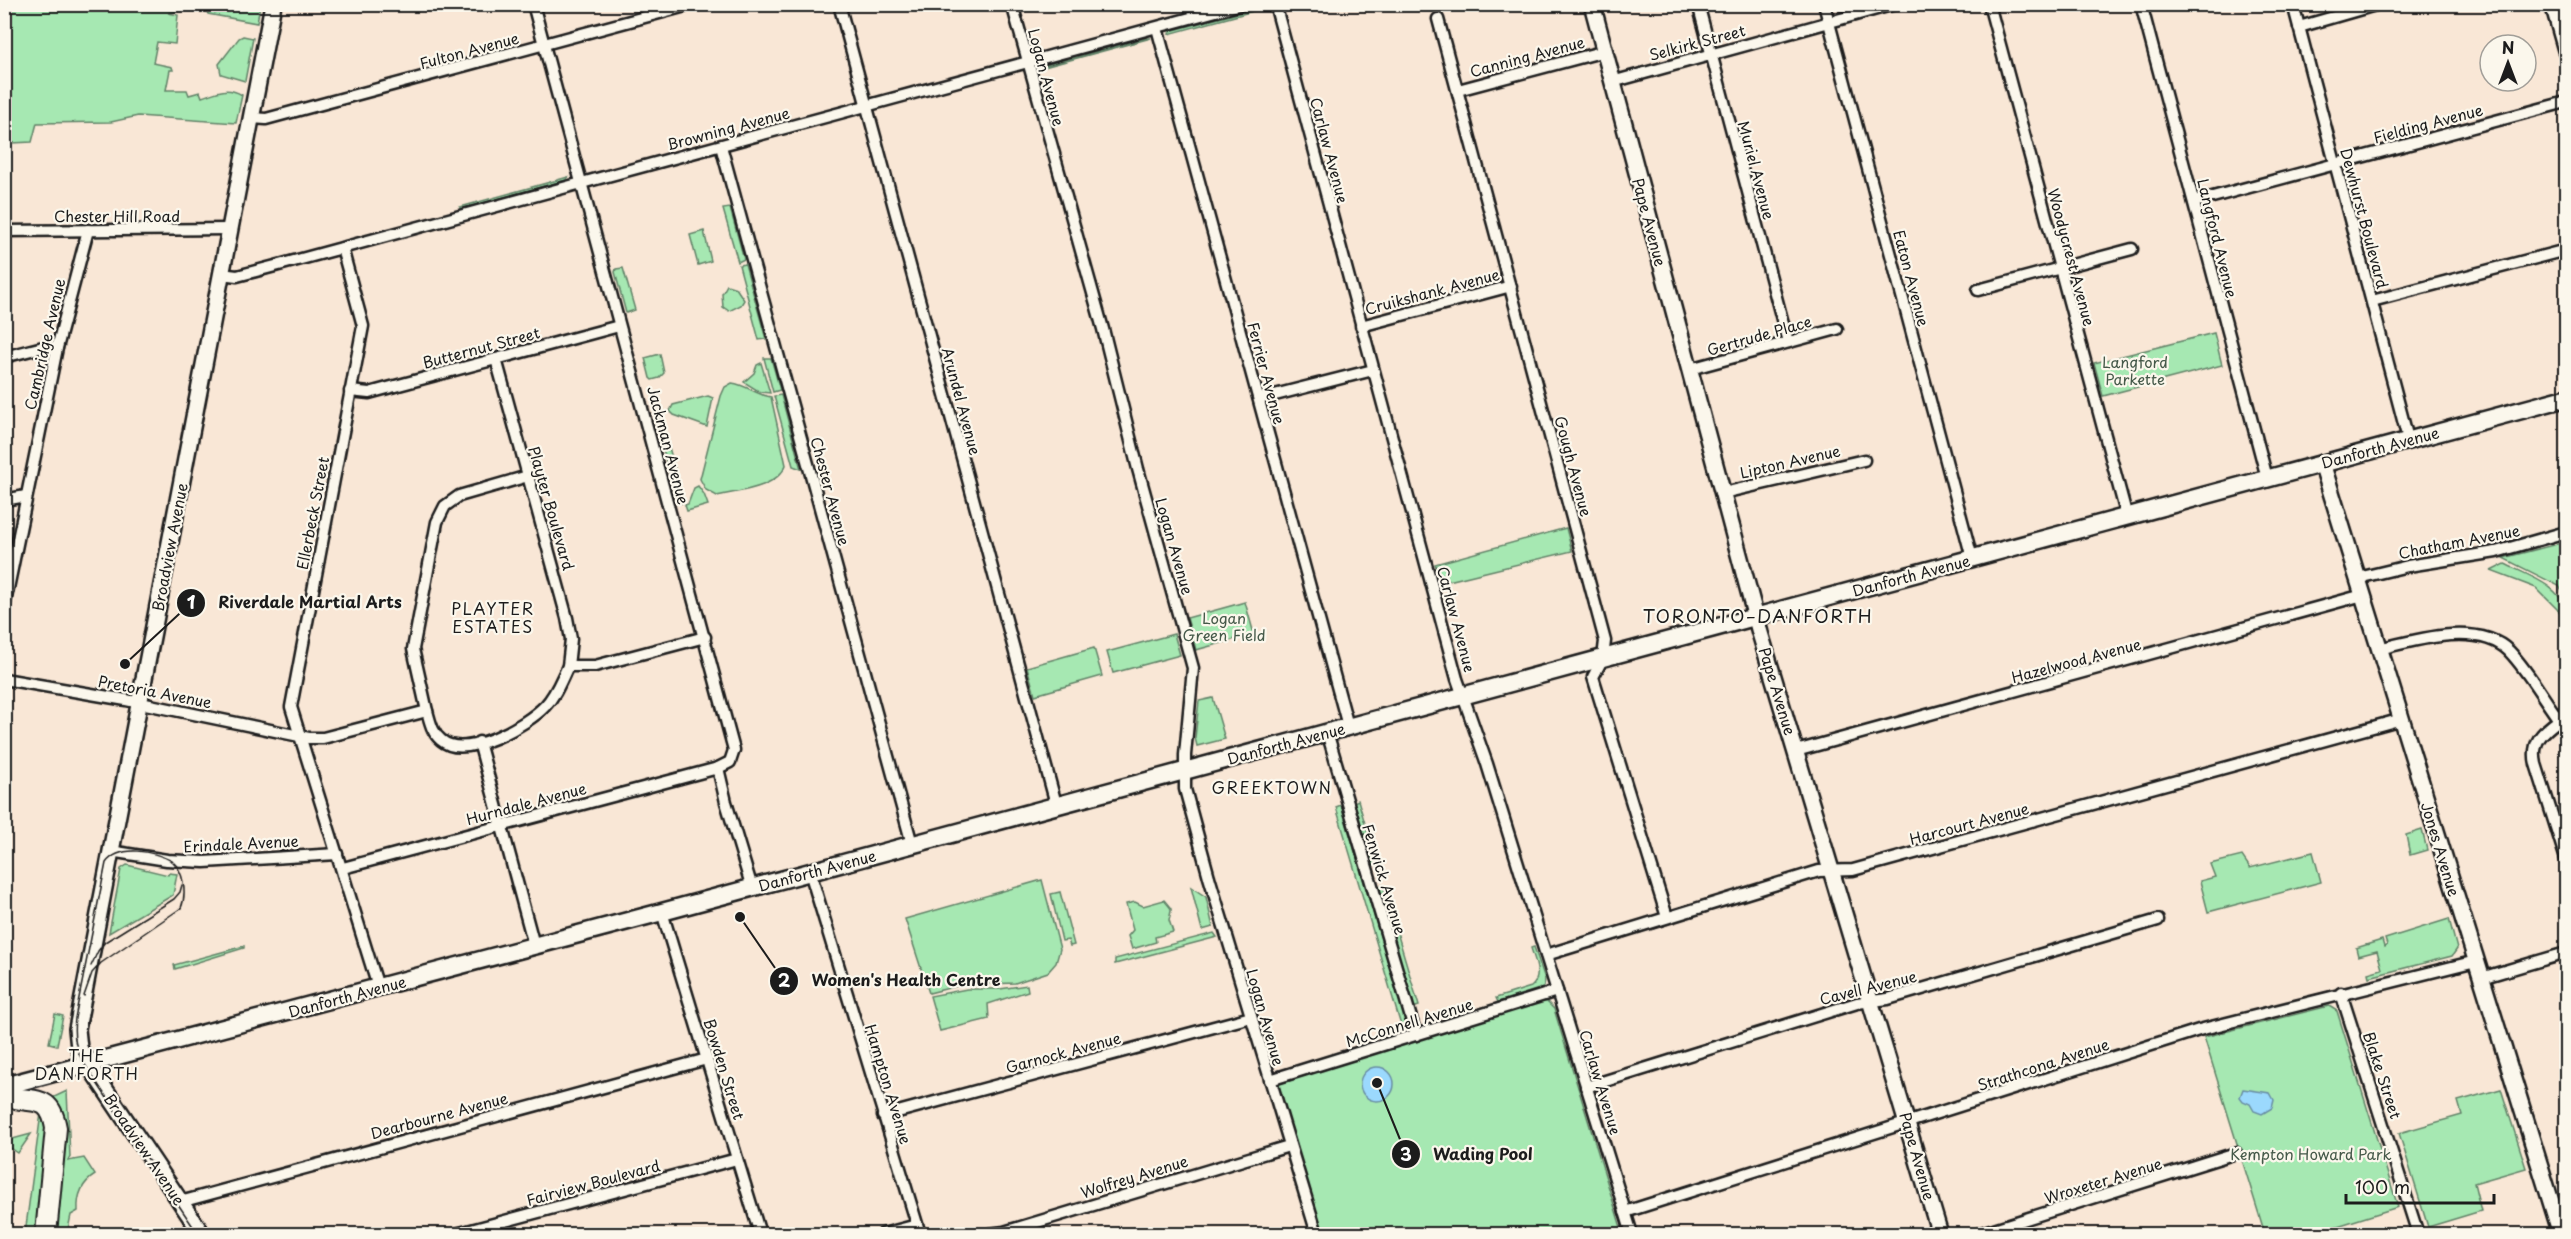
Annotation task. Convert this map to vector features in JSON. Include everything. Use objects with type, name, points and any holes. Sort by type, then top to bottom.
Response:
[{"type":"highway","points":[[4,1093],[9,1096],[39,1101],[50,1108],[54,1116],[56,1128],[46,1234]]},
{"type":"main road","name":"Broadview Avenue","points":[[202,1234],[88,1064],[78,1043],[78,1024],[273,4]]},
{"type":"main road","name":"Pape Avenue","points":[[1592,4],[1756,616],[1940,1234]]},
{"type":"main road","points":[[2553,4],[2566,50]]},
{"type":"main road","name":"Danforth Avenue","points":[[4,1086],[752,888],[1056,804],[2566,398]]},
{"type":"main road","name":"Jones Avenue","points":[[2322,463],[2561,1234]]},
{"type":"street","name":"Jackman Avenue","points":[[533,4],[734,750],[730,762],[718,768]]},
{"type":"street","name":"Fulton Avenue","points":[[252,118],[266,118],[693,4]]},
{"type":"street","name":"Arundel Avenue","points":[[838,4],[1056,804]]},
{"type":"street","name":"Logan Avenue","points":[[1012,4],[1103,328],[1138,469],[1193,668],[1185,789],[1209,877],[1317,1234]]},
{"type":"street","name":"Browning Avenue","points":[[221,274],[237,276],[1028,64],[1242,4]]},
{"type":"street","name":"Carlaw Avenue","points":[[1275,4],[1463,695],[1632,1234]]},
{"type":"street","name":"Muriel Avenue","points":[[1698,4],[1788,342]]},
{"type":"street","name":"Eaton Avenue","points":[[1824,4],[1972,558]]},
{"type":"street","name":"Selkirk Street","points":[[1612,82],[1895,4]]},
{"type":"street","name":"Woodycrest Avenue","points":[[1989,4],[2127,517]]},
{"type":"street","name":"Langford Avenue","points":[[2140,4],[2267,478]]},
{"type":"street","name":"Dewhurst Boulevard","points":[[2293,4],[2408,440]]},
{"type":"street","points":[[2299,27],[2379,4]]},
{"type":"street","name":"Gough Avenue","points":[[1438,18],[1605,640],[1603,657],[1593,677],[1667,917]]},
{"type":"street","name":"Ferrier Avenue","points":[[1157,28],[1348,726]]},
{"type":"street","name":"Canning Avenue","points":[[1458,90],[1605,51]]},
{"type":"street","name":"Fielding Avenue","points":[[2194,202],[2566,102]]},
{"type":"street","name":"Chester Avenue","points":[[721,146],[912,844]]},
{"type":"street","name":"Chester Hill Road","points":[[4,231],[230,229]]},
{"type":"street","name":"Cambridge Avenue","points":[[4,608],[57,348],[88,230]]},
{"type":"street","name":"Ellerbeck Street","points":[[342,248],[363,326],[292,697],[292,715],[343,867],[378,987]]},
{"type":"street","points":[[1978,290],[2132,249]]},
{"type":"street","points":[[2372,301],[2566,250]]},
{"type":"street","name":"Cruikshank Avenue","points":[[1361,326],[1511,286]]},
{"type":"street","name":"Butternut Street","points":[[350,391],[369,393],[619,326]]},
{"type":"street","name":"Gertrude Place","points":[[1690,369],[1837,329]]},
{"type":"street","points":[[4,357],[47,346],[57,348]]},
{"type":"street","name":"Playter Boulevard","points":[[496,359],[567,618],[571,639],[568,666]]},
{"type":"street","points":[[1259,399],[1373,370]]},
{"type":"street","name":"Lipton Avenue","points":[[1723,493],[1864,460]]},
{"type":"street","points":[[528,476],[459,496],[445,506],[437,522],[413,649],[427,711],[434,731],[446,743],[459,747],[509,733],[532,718],[550,699],[568,666],[595,666],[705,637]]},
{"type":"street","points":[[4,500],[26,496]]},
{"type":"street","name":"Chatham Avenue","points":[[2358,578],[2408,566],[2496,552],[2566,532]]},
{"type":"street","name":"Hazelwood Avenue","points":[[1796,751],[2363,595]]},
{"type":"street","points":[[2379,649],[2450,635],[2491,640],[2501,645],[2513,657],[2566,729]]},
{"type":"street","name":"Pretoria Avenue","points":[[4,679],[138,703],[299,736],[323,738],[427,711]]},
{"type":"street","name":"Harcourt Avenue","points":[[1546,955],[1819,871],[1853,870],[2402,719]]},
{"type":"street","points":[[2559,720],[2541,734],[2534,751],[2566,860]]},
{"type":"street","name":"Fenwick Avenue","points":[[1327,732],[1416,1035]]},
{"type":"street","points":[[479,742],[534,945]]},
{"type":"street","points":[[718,768],[752,888]]},
{"type":"street","name":"Hurndale Avenue","points":[[343,867],[718,768]]},
{"type":"street","name":"Erindale Avenue","points":[[110,850],[167,860],[204,862],[338,854]]},
{"type":"street","name":"Hampton Avenue","points":[[810,872],[918,1230]]},
{"type":"street","name":"Bowden Street","points":[[662,912],[760,1234]]},
{"type":"street","name":"Cavell Avenue","points":[[1586,1087],[1857,1003],[1888,999],[2158,920]]},
{"type":"street","points":[[2481,978],[2566,952]]},
{"type":"street","name":"Strathcona Avenue","points":[[1625,1212],[2199,1030],[2476,961]]},
{"type":"street","name":"McConnell Avenue","points":[[1270,1080],[1557,992]]},
{"type":"street","name":"Blake Street","points":[[2341,993],[2418,1234]]},
{"type":"street","name":"Garnock Avenue","points":[[883,1116],[1251,1017]]},
{"type":"street","name":"Dearbourne Avenue","points":[[180,1202],[707,1059]]},
{"type":"street","name":"Wolfrey Avenue","points":[[989,1234],[1004,1232],[1289,1146]]},
{"type":"street","name":"Wroxeter Avenue","points":[[1978,1234],[2236,1153]]},
{"type":"street","name":"Fairview Boulevard","points":[[456,1234],[737,1159]]},
{"type":"street","points":[[883,1234],[918,1230]]},
{"type":"green space","points":[[5,5],[177,5],[175,12],[168,13],[178,15],[175,44],[157,42],[153,63],[172,67],[166,90],[187,90],[189,95],[200,92],[202,97],[222,91],[237,92],[242,95],[236,123],[138,116],[111,122],[37,123],[32,142],[12,143],[5,147]]},
{"type":"green space","points":[[205,5],[215,7],[216,5],[260,5],[257,23],[208,14]]},
{"type":"green space","points":[[1265,6],[1264,8],[1169,34],[1170,31]]},
{"type":"green space","points":[[243,36],[253,38],[245,81],[221,74],[219,64]]},
{"type":"green space","points":[[1146,38],[1151,38],[1040,67]]},
{"type":"green space","points":[[568,177],[566,180],[460,209],[460,207]]},
{"type":"green space","points":[[730,208],[744,259],[738,262],[723,209]]},
{"type":"green space","points":[[704,231],[711,261],[698,265],[690,235]]},
{"type":"green space","points":[[745,264],[766,339],[759,340],[739,265]]},
{"type":"green space","points":[[623,268],[635,310],[626,313],[615,272],[616,269]]},
{"type":"green space","points":[[727,285],[736,288],[744,300],[741,305],[729,311],[723,307],[722,294]]},
{"type":"green space","name":"Langford Parkette","points":[[2214,333],[2222,365],[2103,396],[2094,363]]},
{"type":"green space","points":[[660,354],[664,373],[652,380],[645,358]]},
{"type":"green space","points":[[764,358],[771,358],[780,390],[773,392]]},
{"type":"green space","points":[[761,363],[770,393],[760,392],[744,382]]},
{"type":"green space","points":[[732,383],[771,397],[786,465],[775,479],[766,484],[717,496],[706,490],[700,479],[721,396],[725,387]]},
{"type":"green space","points":[[781,395],[801,469],[793,466],[774,396]]},
{"type":"green space","points":[[708,396],[713,398],[707,427],[674,415],[670,411],[673,405]]},
{"type":"green space","points":[[661,418],[684,502],[678,504],[655,420]]},
{"type":"green space","points":[[698,486],[708,505],[687,511],[685,505],[688,504],[694,488]]},
{"type":"green space","points":[[1566,528],[1572,551],[1440,583],[1435,564]]},
{"type":"green space","points":[[2561,543],[2566,548],[2566,599],[2559,586],[2503,558]]},
{"type":"green space","points":[[2505,564],[2535,578],[2553,590],[2565,607],[2566,618],[2536,588],[2491,571]]},
{"type":"green space","name":"Logan Green Field","points":[[1245,602],[1254,634],[1196,650],[1187,618]]},
{"type":"green space","points":[[1174,634],[1180,655],[1113,673],[1107,652]]},
{"type":"green space","points":[[1094,648],[1102,676],[1035,695],[1027,667]]},
{"type":"green space","points":[[1213,698],[1225,739],[1197,746],[1195,738],[1199,701]]},
{"type":"green space","points":[[1358,800],[1377,864],[1371,866],[1352,803]]},
{"type":"green space","points":[[1341,805],[1407,1028],[1402,1029],[1336,807]]},
{"type":"green space","points":[[2422,830],[2427,850],[2410,855],[2406,835]]},
{"type":"green space","points":[[2313,852],[2321,882],[2208,912],[2200,881],[2215,877],[2210,864],[2242,856],[2250,868]]},
{"type":"green space","points":[[127,865],[168,875],[169,873],[177,874],[173,895],[109,933],[121,869]]},
{"type":"green space","points":[[1042,880],[1060,949],[1056,963],[1048,972],[1015,983],[961,985],[929,993],[905,919]]},
{"type":"green space","points":[[1383,885],[1419,1006],[1413,1008],[1377,887]]},
{"type":"green space","points":[[1191,887],[1206,897],[1213,927],[1202,930]]},
{"type":"green space","points":[[1060,892],[1074,945],[1070,946],[1068,940],[1062,941],[1051,894]]},
{"type":"green space","points":[[1164,900],[1171,909],[1169,920],[1173,932],[1155,937],[1156,942],[1132,949],[1128,936],[1133,930],[1126,904],[1135,902],[1143,906]]},
{"type":"green space","points":[[2449,919],[2457,949],[2452,956],[2369,977],[2368,973],[2382,969],[2377,951],[2358,956],[2356,948],[2382,940],[2384,947],[2387,945],[2385,939]]},
{"type":"green space","points":[[1214,933],[1217,937],[1115,964],[1115,959]]},
{"type":"green space","points":[[244,946],[244,948],[175,969],[174,965]]},
{"type":"green space","points":[[1534,947],[1545,979],[1544,986],[1498,1002],[1496,998],[1531,987],[1535,983],[1537,969],[1531,948]]},
{"type":"green space","points":[[1027,985],[1028,991],[988,1004],[989,1019],[940,1031],[930,996],[967,989],[1000,989]]},
{"type":"green space","points":[[1538,1001],[1547,1002],[1554,1009],[1623,1234],[1324,1234],[1277,1090],[1278,1084]]},
{"type":"green space","name":"Kempton Howard Park","points":[[2329,1006],[2337,1011],[2398,1207],[2312,1234],[2265,1234],[2204,1037]]},
{"type":"green space","points":[[55,1014],[63,1016],[57,1045],[49,1043]]},
{"type":"green space","points":[[2501,1089],[2526,1168],[2474,1183],[2481,1211],[2428,1227],[2399,1133],[2462,1115],[2458,1101]]},
{"type":"green space","points":[[67,1091],[70,1157],[68,1161],[84,1158],[95,1175],[81,1190],[78,1211],[71,1215],[67,1234],[56,1234],[57,1106],[52,1098]]},
{"type":"green space","points":[[41,1113],[47,1128],[36,1234],[25,1234]]},
{"type":"green space","points":[[31,1134],[18,1153],[5,1144],[5,1141]]},
{"type":"water","points":[[1377,1067],[1389,1072],[1394,1084],[1389,1096],[1377,1101],[1365,1096],[1360,1084],[1365,1072]]},
{"type":"water","points":[[2243,1089],[2270,1093],[2274,1100],[2272,1108],[2262,1114],[2254,1111],[2250,1104],[2240,1097]]},
{"type":"tram line","points":[[84,996],[92,973],[101,963],[181,908],[184,896],[182,877],[172,861],[156,854],[128,851],[112,857],[106,863],[75,1018],[75,1037],[79,1054],[85,1065],[198,1234]]},
{"type":"tram line","points":[[91,966],[105,942],[174,899],[182,885]]},
{"type":"place","name":"Riverdale Martial Arts","points":[[125,664]]},
{"type":"place","name":"Women's Health Centre","points":[[740,917]]},
{"type":"place","name":"Wading Pool","points":[[1377,1083]]},
{"type":"district","name":"TORONTO–DANFORTH","points":[[1758,615]]},
{"type":"district","name":"PLAYTER ESTATES","points":[[493,617]]},
{"type":"district","name":"GREEKTOWN","points":[[1272,787]]},
{"type":"district","name":"THE DANFORTH","points":[[87,1064]]}]
